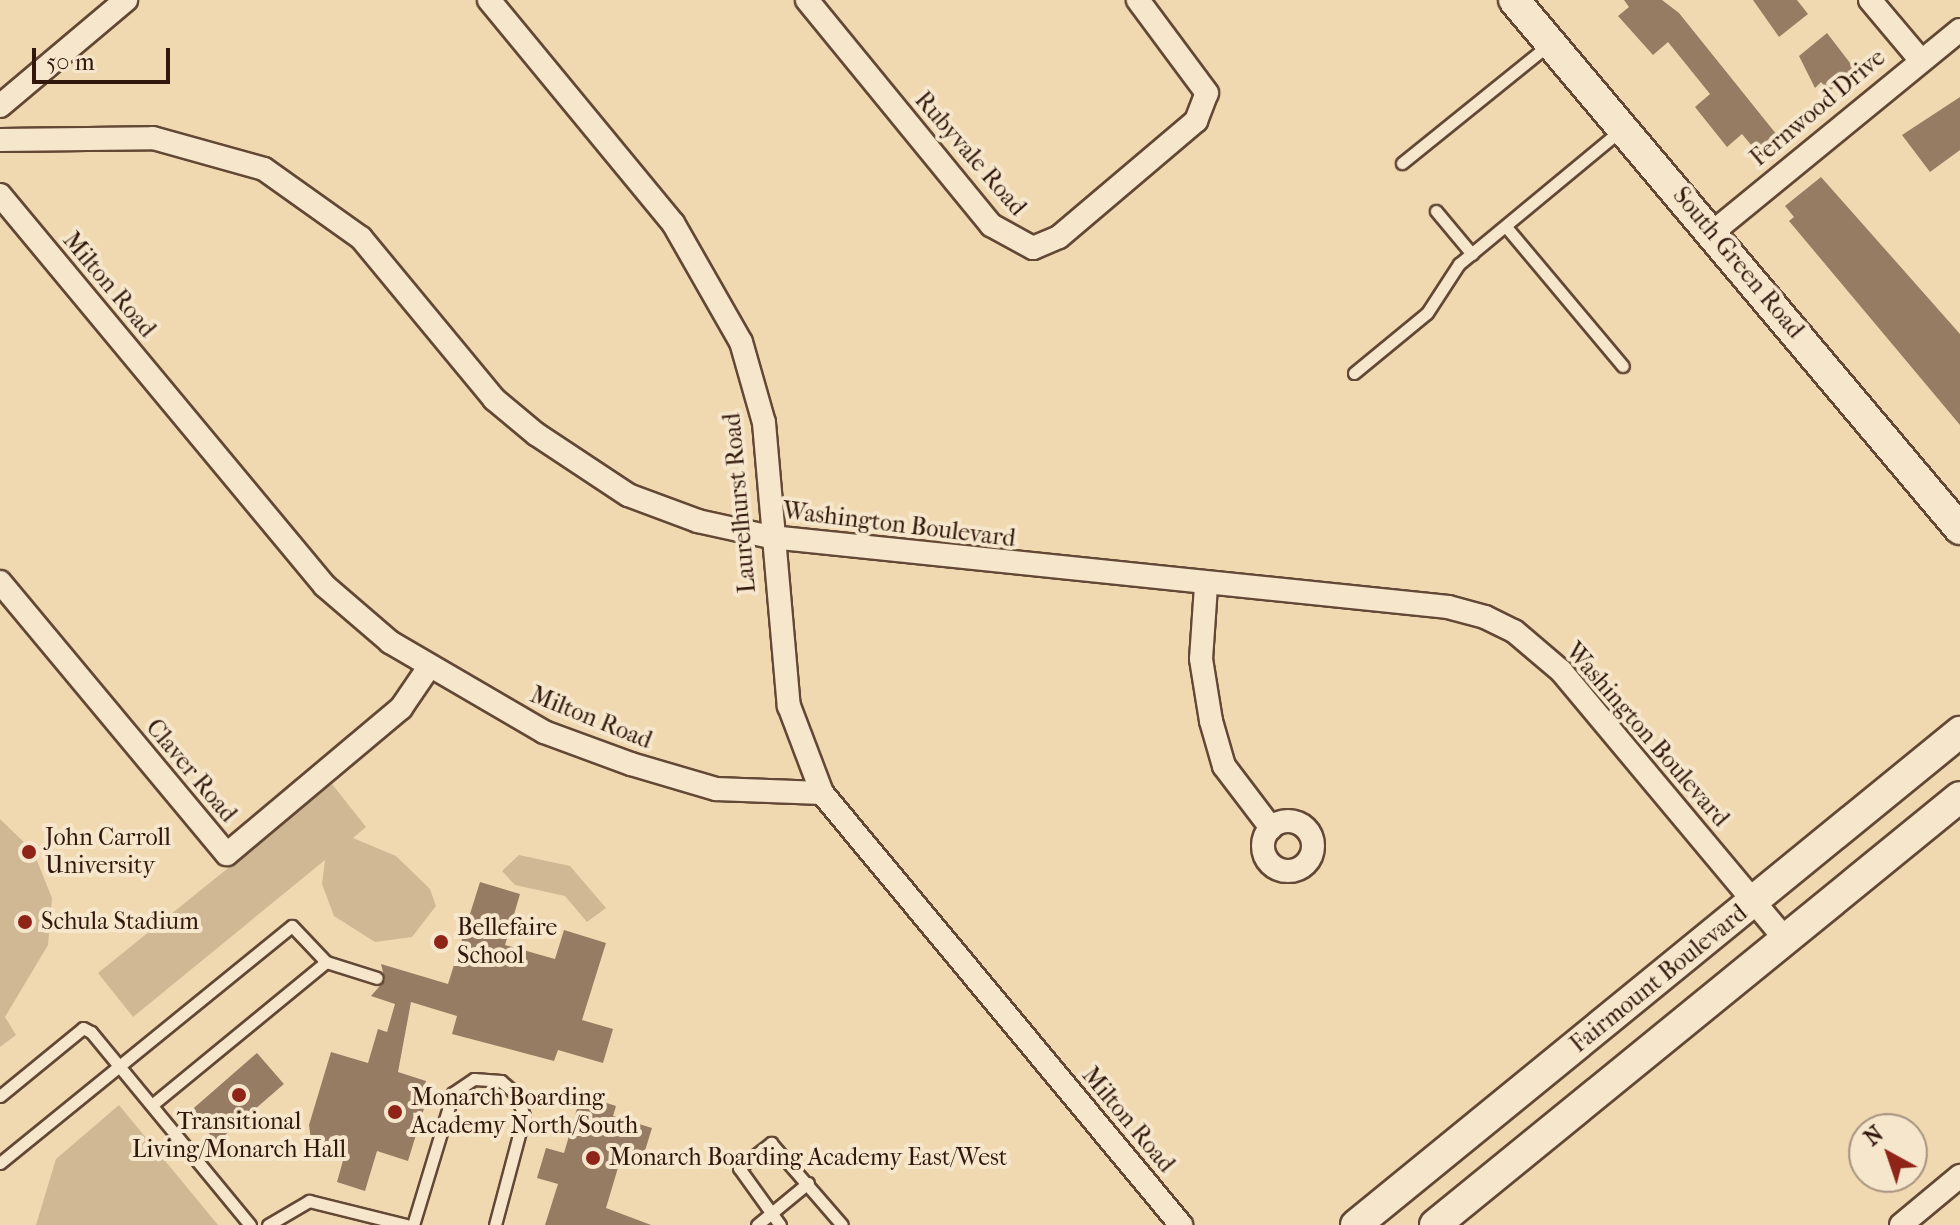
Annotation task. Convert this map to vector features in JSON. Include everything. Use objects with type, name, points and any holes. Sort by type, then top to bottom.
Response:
[{"type":"main road","name":"South Green Road","points":[[1514,0],[1713,232],[1960,529]]},
{"type":"main road","name":"Fairmount Boulevard","points":[[1356,1225],[1960,732]]},
{"type":"main road","name":"Fairmount Boulevard","points":[[1435,1225],[1960,797]]},
{"type":"street","points":[[0,106],[126,0]]},
{"type":"street","name":"Laurelhurst Road","points":[[489,0],[673,223],[712,282],[741,342],[764,423],[771,537],[789,706],[822,793]]},
{"type":"street","name":"Rubyvale Road","points":[[807,0],[1010,240],[1033,248],[1059,237],[1196,121],[1207,93],[1138,0]]},
{"type":"street","points":[[1870,0],[1918,57]]},
{"type":"street","name":"Fernwood Drive","points":[[1713,232],[1918,57],[1960,30]]},
{"type":"street","name":"Washington Boulevard","points":[[0,140],[153,138],[264,169],[361,238],[494,399],[536,434],[628,495],[771,537],[1206,586],[1448,607],[1514,631],[1561,671],[1785,939]]},
{"type":"street","name":"Milton Road","points":[[0,195],[325,586],[429,667],[544,732],[631,764],[716,789],[822,793],[1181,1225]]},
{"type":"street","name":"Claver Road","points":[[0,582],[227,854],[401,708],[429,667]]},
{"type":"street","points":[[1206,586],[1201,659],[1211,721],[1224,766],[1271,828]]},
{"type":"street","points":[[1901,1225],[1960,1176]]},
{"type":"lane","points":[[1402,163],[1550,43]]},
{"type":"lane","points":[[1354,373],[1427,313],[1472,254],[1623,129]]},
{"type":"lane","points":[[1436,211],[1472,254]]},
{"type":"lane","points":[[1507,228],[1623,366]]},
{"type":"lane","points":[[0,1163],[292,926],[326,962],[377,978]]},
{"type":"lane","points":[[152,1105],[326,962]]},
{"type":"lane","points":[[0,1096],[83,1028],[120,1066],[250,1225]]},
{"type":"lane","points":[[413,1225],[453,1093],[474,1079],[501,1081],[516,1094],[524,1116],[495,1225]]},
{"type":"lane","points":[[780,1225],[739,1168],[759,1147],[781,1149],[842,1225]]},
{"type":"lane","points":[[757,1225],[808,1183]]},
{"type":"lane","points":[[268,1225],[309,1201],[406,1225]]},
{"type":"shaded area","points":[[332,784],[366,827],[353,838],[396,856],[430,889],[436,906],[412,937],[375,942],[334,916],[322,884],[325,860],[133,1017],[98,973]]},
{"type":"shaded area","name":"Schula Stadium","points":[[0,819],[33,851],[52,898],[48,945],[5,1017],[16,1035],[0,1047]]},
{"type":"shaded area","points":[[519,855],[570,866],[606,908],[587,922],[565,896],[515,885],[502,871]]},
{"type":"shaded area","points":[[119,1105],[218,1225],[36,1225],[56,1159]]},
{"type":"building","points":[[1624,0],[1662,0],[1679,13],[1777,135],[1757,152],[1742,134],[1727,147],[1695,107],[1710,94],[1668,42],[1653,55],[1618,16],[1629,7]]},
{"type":"building","points":[[1753,0],[1797,0],[1808,14],[1779,37]]},
{"type":"building","points":[[1827,33],[1857,72],[1829,91],[1821,82],[1815,88],[1799,56]]},
{"type":"building","points":[[1960,97],[1960,150],[1930,172],[1902,135]]},
{"type":"building","points":[[1821,177],[1960,334],[1960,425],[1789,221],[1794,217],[1785,206]]},
{"type":"building","points":[[480,882],[520,894],[505,945],[555,959],[564,930],[606,943],[582,1020],[613,1029],[603,1063],[558,1050],[554,1061],[452,1034],[457,1016],[411,1002],[398,1072],[426,1081],[420,1101],[426,1102],[408,1161],[377,1151],[365,1191],[337,1182],[346,1150],[311,1140],[309,1125],[331,1052],[368,1063],[378,1029],[387,1032],[395,1004],[371,996],[385,980],[381,964],[448,984]]},
{"type":"building","name":"Transitional Living/Monarch Hall","points":[[257,1053],[284,1084],[217,1142],[190,1111]]},
{"type":"building","name":"Monarch Boarding Academy East/West","points":[[581,1095],[616,1106],[613,1116],[652,1128],[640,1167],[620,1161],[606,1208],[651,1225],[545,1225],[558,1184],[537,1178],[546,1148],[564,1153]]},
{"type":"place","name":"John Carroll University","points":[[29,852]]},
{"type":"place","name":"Schula Stadium","points":[[25,922]]},
{"type":"place","name":"Bellefaire School","points":[[441,942]]},
{"type":"place","name":"Transitional Living/Monarch Hall","points":[[239,1095]]},
{"type":"place","name":"Monarch Boarding Academy North/South","points":[[395,1112]]},
{"type":"place","name":"Monarch Boarding Academy East/West","points":[[593,1158]]}]
